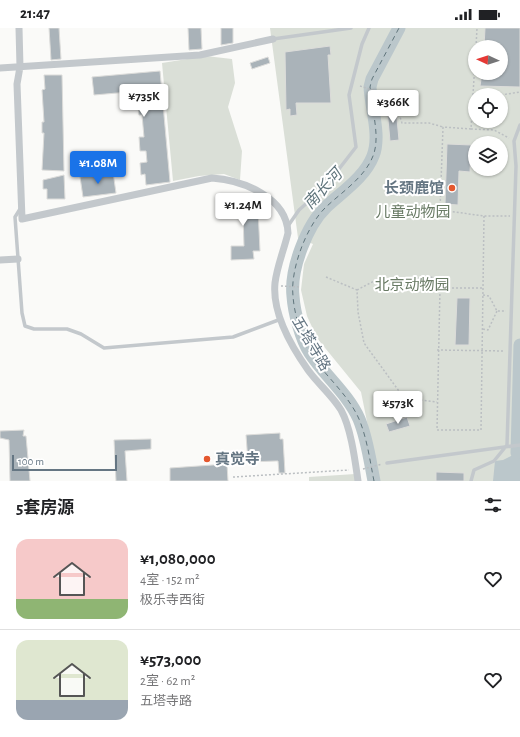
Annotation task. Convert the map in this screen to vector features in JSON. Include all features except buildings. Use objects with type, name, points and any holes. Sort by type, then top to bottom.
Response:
[{"type":"street","points":[[19,28],[20,67],[17,84],[22,219],[212,178],[232,181],[266,196],[279,210],[288,227]]},
{"type":"street","points":[[0,68],[200,55],[273,39]]},
{"type":"street","name":"五塔寺路","points":[[288,227],[275,286],[276,301],[280,319],[289,339],[308,371],[341,410],[359,470],[358,481]]},
{"type":"street","points":[[0,260],[18,259]]},
{"type":"lane","points":[[273,39],[351,28]]},
{"type":"lane","points":[[288,227],[299,210],[325,187],[356,147],[349,95],[362,44],[369,28]]},
{"type":"lane","points":[[471,481],[474,470],[494,461],[507,445],[513,216],[516,166],[514,141],[520,125]]},
{"type":"lane","points":[[21,208],[15,217],[22,313],[25,326],[34,329],[67,329],[81,334],[104,348],[233,337],[280,319]]},
{"type":"lane","points":[[387,463],[520,444]]},
{"type":"path","points":[[476,40],[477,28]]},
{"type":"path","points":[[360,86],[382,93]]},
{"type":"path","points":[[508,94],[520,92]]},
{"type":"path","points":[[401,94],[399,114],[402,123],[429,123],[443,127],[494,130],[514,141]]},
{"type":"path","points":[[443,127],[440,210],[484,216],[513,216]]},
{"type":"path","points":[[357,290],[376,280],[437,277],[440,288],[437,350],[437,430],[481,430],[484,216]]},
{"type":"path","points":[[326,277],[357,290]]},
{"type":"path","points":[[275,286],[301,287]]},
{"type":"path","points":[[440,288],[482,288]]},
{"type":"path","points":[[357,290],[358,312],[364,343],[404,398],[437,402]]},
{"type":"path","points":[[482,295],[489,296],[497,311]]},
{"type":"path","points":[[497,311],[511,311]]},
{"type":"path","points":[[482,329],[488,330],[497,311]]},
{"type":"path","points":[[437,350],[510,351]]},
{"type":"path","points":[[233,477],[359,470],[387,463]]},
{"type":"green space","name":"北京动物园","points":[[270,28],[520,28],[520,481],[379,481],[361,392],[317,338],[307,316],[301,290],[304,264],[313,244],[298,238]]},
{"type":"green space","points":[[206,56],[232,59],[235,83],[228,107],[242,151],[240,180],[224,174],[199,176],[173,181],[162,63]]},
{"type":"green space","points":[[355,474],[357,481],[309,481],[309,477]]},
{"type":"shaded area","points":[[520,453],[520,481],[493,481],[495,461],[503,460]]},
{"type":"waterway","name":"南长河","points":[[374,481],[366,442],[359,419],[349,401],[322,370],[310,353],[304,340],[298,325],[293,296],[293,285],[294,273],[301,248],[312,225],[326,207],[365,171],[373,156],[376,131],[370,87],[372,79],[399,28]]},
{"type":"waterway","points":[[517,453],[520,345]]},
{"type":"ferry route","points":[[374,481],[366,442],[359,419],[349,401],[322,370],[310,353],[304,340],[298,325],[293,296],[293,285],[294,273],[301,248],[312,225],[326,207],[365,171],[373,156],[376,131],[370,87],[372,79],[399,28]]},
{"type":"place","name":"长颈鹿馆","points":[[452,188]]},
{"type":"place","name":"真觉寺","points":[[207,459]]},
{"type":"park label","name":"儿童动物园","points":[[413,212]]}]
